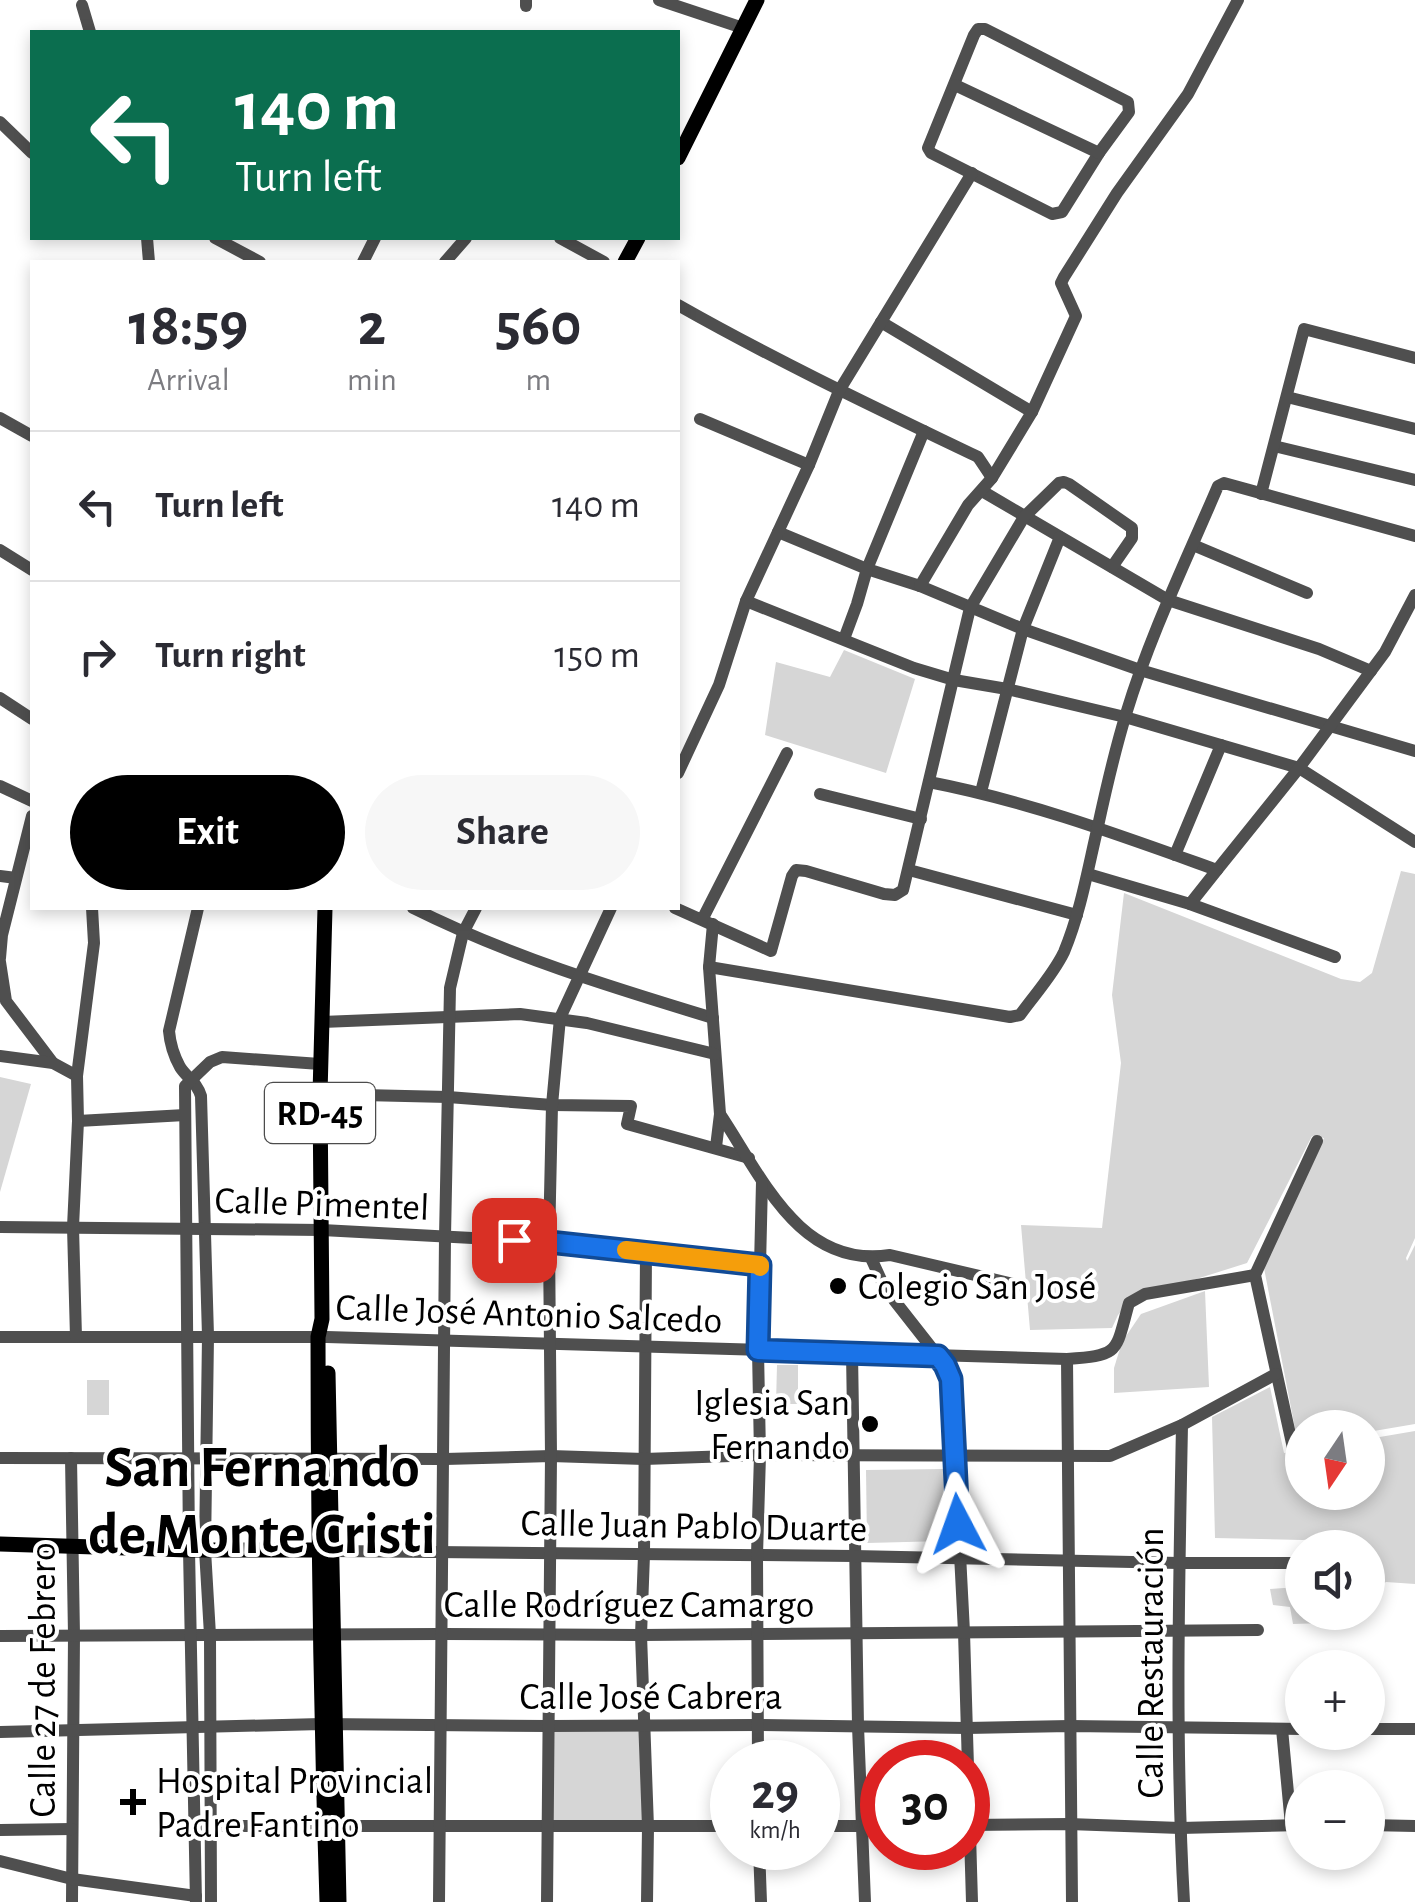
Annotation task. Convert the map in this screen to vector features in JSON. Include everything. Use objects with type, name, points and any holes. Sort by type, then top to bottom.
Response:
[{"type":"main road","points":[[680,154],[757,0]]},
{"type":"main road","name":"RD-45","points":[[325,910],[320,1094],[331,1826],[327,1902]]},
{"type":"main road","points":[[0,1544],[326,1550]]},
{"type":"main road","name":"RD-45","points":[[331,1826],[339,1902]]},
{"type":"street","points":[[658,0],[743,28]]},
{"type":"street","points":[[920,586],[968,505],[992,478],[1032,412],[1076,316],[1061,282],[1117,193],[1188,94],[1238,0]]},
{"type":"street","points":[[82,5],[89,30]]},
{"type":"street","points":[[985,29],[1128,102],[1129,112],[1062,212],[1052,214],[931,153],[928,148],[955,86],[974,36],[985,29]]},
{"type":"street","points":[[955,86],[1100,153]]},
{"type":"street","points":[[0,122],[30,151]]},
{"type":"street","points":[[684,743],[719,685],[746,601],[839,391],[972,173]]},
{"type":"street","points":[[219,240],[256,260]]},
{"type":"street","points":[[446,260],[464,240]]},
{"type":"street","points":[[564,240],[600,260]]},
{"type":"street","points":[[680,306],[839,391],[978,456],[992,478]]},
{"type":"street","points":[[881,322],[1032,412]]},
{"type":"street","points":[[1261,494],[1304,328],[1415,358]]},
{"type":"street","points":[[1287,398],[1415,428]]},
{"type":"street","points":[[0,418],[30,435]]},
{"type":"street","points":[[700,419],[808,465]]},
{"type":"street","points":[[844,639],[866,569],[924,431]]},
{"type":"street","points":[[1274,446],[1415,480]]},
{"type":"street","points":[[680,910],[771,951],[796,870],[895,895],[903,890],[970,608],[1024,517],[1064,482],[1132,528],[1132,538],[1112,568]]},
{"type":"street","points":[[709,966],[1010,1017],[1020,1015],[1056,968],[1077,915],[1140,670],[1220,483],[1415,536]]},
{"type":"street","points":[[982,491],[1168,600],[1371,670]]},
{"type":"street","points":[[778,532],[1023,629],[1140,670],[1415,751]]},
{"type":"street","points":[[981,792],[1023,629],[1060,536]]},
{"type":"street","points":[[1193,545],[1307,593]]},
{"type":"street","points":[[0,550],[30,569]]},
{"type":"street","points":[[1190,904],[1385,652],[1415,595]]},
{"type":"street","points":[[746,601],[914,668],[1125,717],[1299,768],[1415,842]]},
{"type":"street","points":[[0,698],[30,718]]},
{"type":"street","points":[[1175,855],[1221,745]]},
{"type":"street","points":[[721,1149],[708,921],[787,753]]},
{"type":"street","points":[[929,782],[981,792],[1098,827],[1217,870]]},
{"type":"street","points":[[0,786],[30,800]]},
{"type":"street","points":[[820,794],[921,819]]},
{"type":"street","points":[[30,824],[1,935],[0,960],[6,1002],[52,1063]]},
{"type":"street","points":[[909,870],[1077,915]]},
{"type":"street","points":[[1088,874],[1190,904],[1335,957]]},
{"type":"street","points":[[0,876],[16,878]]},
{"type":"street","points":[[76,1337],[77,1076],[94,943],[92,910]]},
{"type":"street","points":[[0,1861],[72,1879],[196,1899],[192,1635],[207,1458],[208,1336],[201,1096],[198,1086],[180,1068],[169,1032],[198,910]]},
{"type":"street","points":[[417,910],[464,933],[579,977],[714,1018]]},
{"type":"street","points":[[439,1902],[450,1017],[454,964],[475,910]]},
{"type":"street","points":[[547,1902],[552,1105],[560,1018],[610,910]]},
{"type":"street","points":[[322,1022],[520,1014],[560,1018],[715,1054]]},
{"type":"street","points":[[0,1056],[52,1063],[77,1076]]},
{"type":"street","points":[[210,1902],[210,1635],[197,1550],[190,1457],[185,1086],[210,1062],[222,1057],[320,1064]]},
{"type":"street","points":[[320,1094],[630,1106],[627,1124],[749,1158]]},
{"type":"street","points":[[720,1114],[762,1182],[794,1221],[824,1246],[871,1258],[890,1255],[1022,1286]]},
{"type":"street","points":[[78,1122],[185,1115]]},
{"type":"street","points":[[721,1149],[737,1140]]},
{"type":"street","points":[[1285,1413],[1255,1275],[1317,1141]]},
{"type":"street","points":[[758,1740],[762,1182]]},
{"type":"street","name":"Calle Pimentel","points":[[0,1227],[322,1230],[549,1242],[760,1265]]},
{"type":"street","points":[[646,1252],[641,1635],[647,1902]]},
{"type":"street","points":[[871,1258],[882,1282],[945,1365],[951,1379],[966,1740]]},
{"type":"street","name":"Calle José Antonio Salcedo","points":[[0,1337],[323,1337],[1067,1359],[1112,1352],[1130,1303],[1145,1294],[1255,1275]]},
{"type":"street","points":[[852,1353],[860,1776]]},
{"type":"street","points":[[1067,1359],[1072,1902]]},
{"type":"street","points":[[0,1458],[1110,1456],[1182,1425],[1276,1374]]},
{"type":"street","name":"Calle Restauración","points":[[1182,1425],[1178,1728],[1184,1902]]},
{"type":"street","name":"Calle 27 de Febrero","points":[[71,1458],[72,1902]]},
{"type":"street","name":"Calle Juan Pablo Duarte","points":[[326,1550],[1285,1563]]},
{"type":"street","name":"Calle Rodríguez Camargo","points":[[0,1636],[1258,1630]]},
{"type":"street","name":"Calle José Cabrera","points":[[0,1732],[329,1724],[1282,1729]]},
{"type":"street","points":[[1282,1729],[1288,1770]]},
{"type":"street","points":[[1385,1729],[1415,1729]]},
{"type":"street","points":[[990,1825],[1285,1825]]},
{"type":"street","points":[[194,1826],[710,1826]]},
{"type":"street","points":[[1385,1826],[1415,1826]]},
{"type":"street","points":[[0,1830],[72,1829]]},
{"type":"street","points":[[760,1870],[761,1902]]},
{"type":"street","points":[[864,1870],[865,1902]]},
{"type":"street","points":[[970,1870],[972,1902]]},
{"type":"shaded area","points":[[844,650],[915,679],[886,773],[765,735],[776,662],[830,677]]},
{"type":"shaded area","points":[[1401,871],[1415,874],[1415,1238],[1406,1258],[1407,1261],[1415,1245],[1415,1424],[1385,1429],[1385,1410],[1291,1410],[1264,1268],[1324,1138],[1312,1136],[1247,1263],[1133,1299],[1112,1328],[1030,1330],[1021,1225],[1102,1228],[1121,1063],[1112,995],[1124,893],[1341,979],[1360,982],[1372,973]]},
{"type":"shaded area","points":[[0,1077],[31,1084],[0,1192]]},
{"type":"shaded area","points":[[1205,1291],[1209,1387],[1114,1393],[1114,1368],[1122,1342],[1141,1314]]},
{"type":"shaded area","points":[[777,1365],[798,1365],[798,1404],[776,1404]]},
{"type":"shaded area","points":[[87,1380],[109,1380],[109,1415],[87,1415]]},
{"type":"shaded area","points":[[1270,1387],[1285,1453],[1285,1510],[1385,1510],[1385,1436],[1415,1431],[1415,1584],[1385,1583],[1385,1530],[1285,1530],[1285,1540],[1215,1538],[1212,1417]]},
{"type":"shaded area","points":[[943,1469],[945,1541],[867,1543],[866,1470]]},
{"type":"shaded area","points":[[1285,1588],[1285,1606],[1273,1605],[1270,1589]]},
{"type":"shaded area","points":[[548,1726],[643,1726],[648,1827],[548,1827]]},
{"type":"slow traffic","points":[[626,1250],[760,1267]]},
{"type":"place","name":"Colegio San José","points":[[838,1286]]},
{"type":"place","name":"Iglesia San Fernando","points":[[870,1424]]},
{"type":"place","name":"Hospital Provincial Padre Fantino","points":[[133,1802]]},
{"type":"district","name":"San Fernando de Monte Cristi","points":[[262,1500]]},
{"type":"route","points":[[514,1240],[760,1265],[758,1350],[938,1356],[951,1379],[958,1524]]}]
